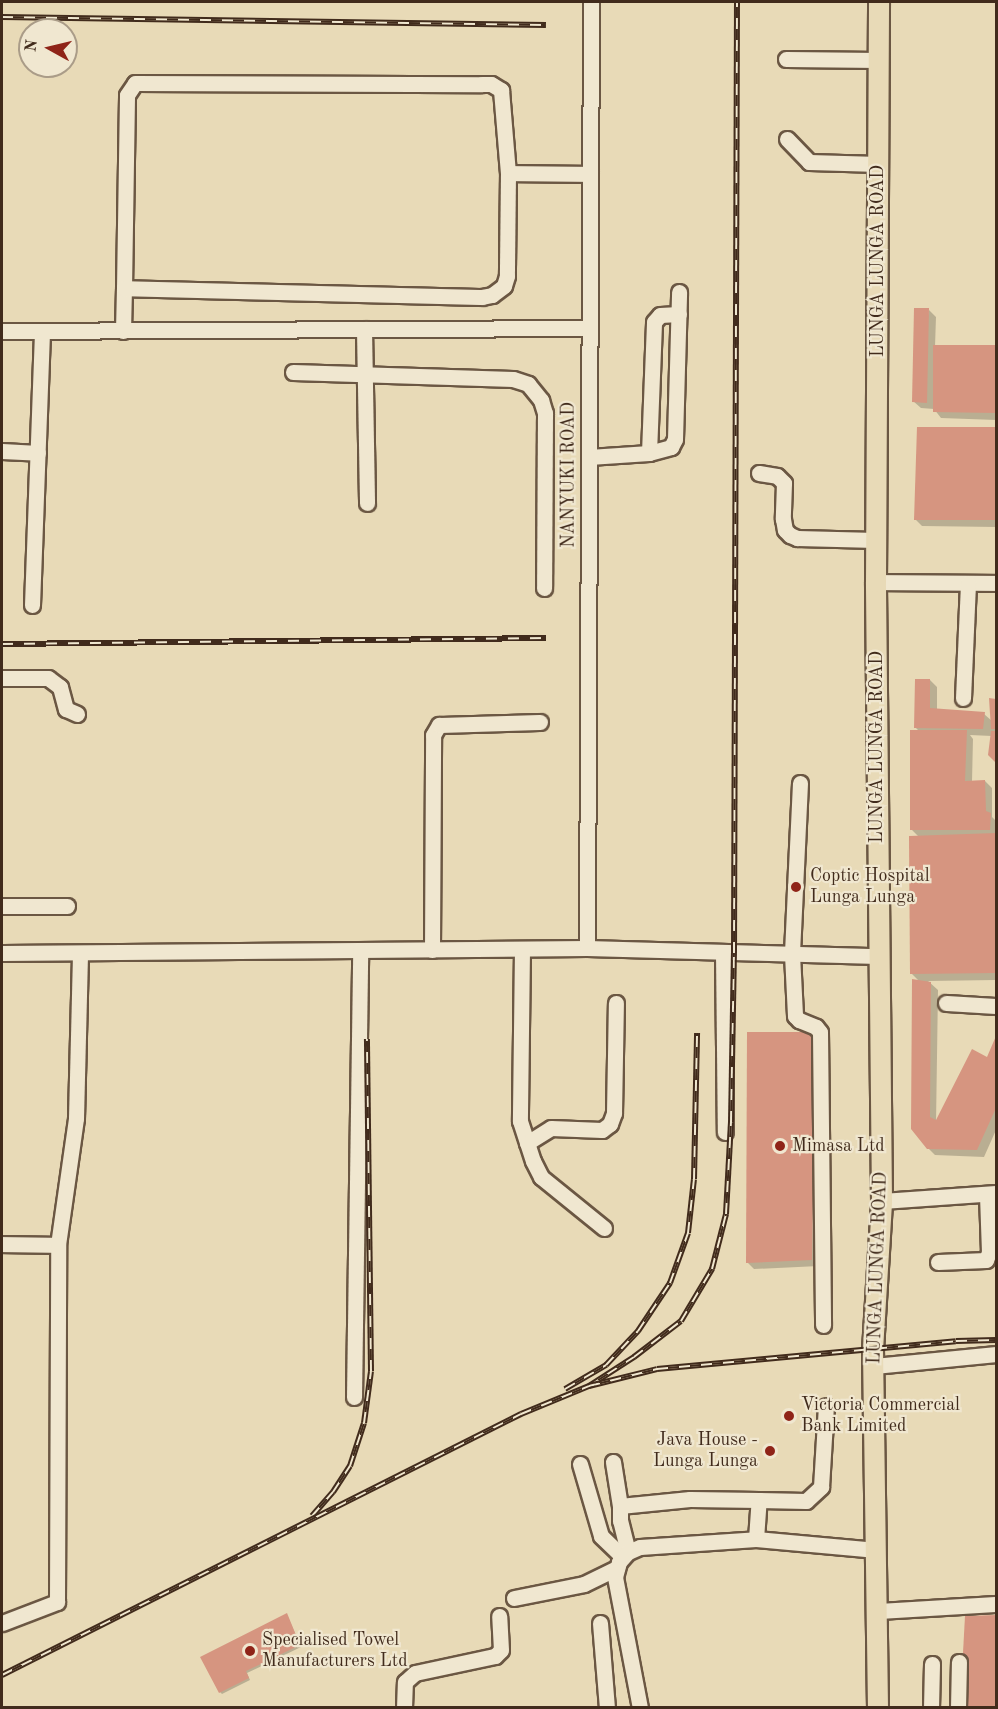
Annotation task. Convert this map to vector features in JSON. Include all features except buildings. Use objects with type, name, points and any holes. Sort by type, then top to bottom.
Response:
[{"type":"main road","name":"LUNGA LUNGA ROAD","points":[[878,1707],[873,1350],[882,1201],[876,582],[879,2]]},
{"type":"street","name":"NANYUKI ROAD","points":[[587,948],[591,2]]},
{"type":"street","points":[[786,59],[879,60]]},
{"type":"street","points":[[123,331],[127,94],[135,83],[491,84],[501,90],[508,172],[507,276],[504,286],[492,295],[482,297],[124,288]]},
{"type":"street","points":[[787,139],[808,162],[879,164]]},
{"type":"street","points":[[508,172],[590,174]]},
{"type":"street","points":[[589,456],[649,453],[671,447],[675,439],[679,292]]},
{"type":"street","points":[[649,453],[654,322],[660,315],[678,314]]},
{"type":"street","points":[[2,332],[590,328]]},
{"type":"street","points":[[364,329],[367,503]]},
{"type":"street","points":[[32,605],[42,331]]},
{"type":"street","points":[[293,372],[513,379],[528,384],[541,400],[545,413],[544,588]]},
{"type":"street","points":[[2,451],[38,453]]},
{"type":"street","points":[[759,473],[777,476],[784,483],[783,519],[785,530],[789,535],[797,538],[876,540]]},
{"type":"street","points":[[876,582],[996,583]]},
{"type":"street","points":[[963,698],[968,583]]},
{"type":"street","points":[[2,678],[48,678],[60,687],[66,709],[77,714]]},
{"type":"street","points":[[432,950],[433,735],[439,725],[540,723]]},
{"type":"street","points":[[800,783],[792,954],[795,1016],[799,1020],[816,1026],[820,1032],[823,1325]]},
{"type":"street","points":[[2,906],[67,906]]},
{"type":"street","points":[[2,953],[587,948],[878,956]]},
{"type":"street","points":[[522,949],[520,1121],[542,1177],[604,1228]]},
{"type":"street","points":[[354,1397],[360,950]]},
{"type":"street","points":[[723,952],[725,1132]]},
{"type":"street","points":[[2,1623],[57,1602],[58,1245],[75,1118],[80,953]]},
{"type":"street","points":[[527,1143],[550,1128],[602,1130],[610,1124],[614,1113],[616,1003]]},
{"type":"street","points":[[946,1003],[996,1006]]},
{"type":"street","points":[[882,1201],[992,1194],[989,1252],[986,1260],[938,1262]]},
{"type":"street","points":[[2,1244],[58,1245]]},
{"type":"street","points":[[874,1366],[996,1354]]},
{"type":"street","points":[[620,1506],[690,1499],[806,1501],[821,1487],[826,1406]]},
{"type":"street","points":[[613,1462],[620,1506],[622,1559],[615,1577],[640,1707]]},
{"type":"street","points":[[580,1464],[601,1536],[622,1559]]},
{"type":"street","points":[[756,1539],[759,1500]]},
{"type":"street","points":[[514,1598],[584,1584],[640,1547],[756,1539],[877,1550]]},
{"type":"street","points":[[878,1611],[996,1604]]},
{"type":"street","points":[[404,1707],[405,1682],[415,1673],[495,1656],[501,1650],[499,1616]]},
{"type":"street","points":[[600,1623],[607,1707]]},
{"type":"street","points":[[958,1662],[958,1707]]},
{"type":"street","points":[[931,1707],[932,1664]]},
{"type":"railway","points":[[589,1386],[634,1357],[681,1321],[712,1269],[726,1214],[731,1122],[734,953],[737,2]]},
{"type":"railway","points":[[2,17],[546,25]]},
{"type":"railway","points":[[2,644],[546,638]]},
{"type":"railway","points":[[565,1389],[606,1365],[638,1331],[670,1283],[688,1233],[694,1179],[697,1033]]},
{"type":"railway","points":[[312,1516],[333,1492],[350,1466],[364,1423],[371,1371],[367,1039]]},
{"type":"railway","points":[[2,1675],[521,1414],[589,1386],[657,1369],[956,1341],[996,1340]]},
{"type":"place","name":"Coptic Hospital Lunga Lunga","points":[[796,887]]},
{"type":"place","name":"Mimasa Ltd","points":[[780,1146]]},
{"type":"place","name":"Victoria Commercial Bank Limited","points":[[789,1416]]},
{"type":"place","name":"Java House - Lunga Lunga","points":[[770,1451]]},
{"type":"place","name":"Specialised Towel Manufacturers Ltd","points":[[250,1651]]}]
